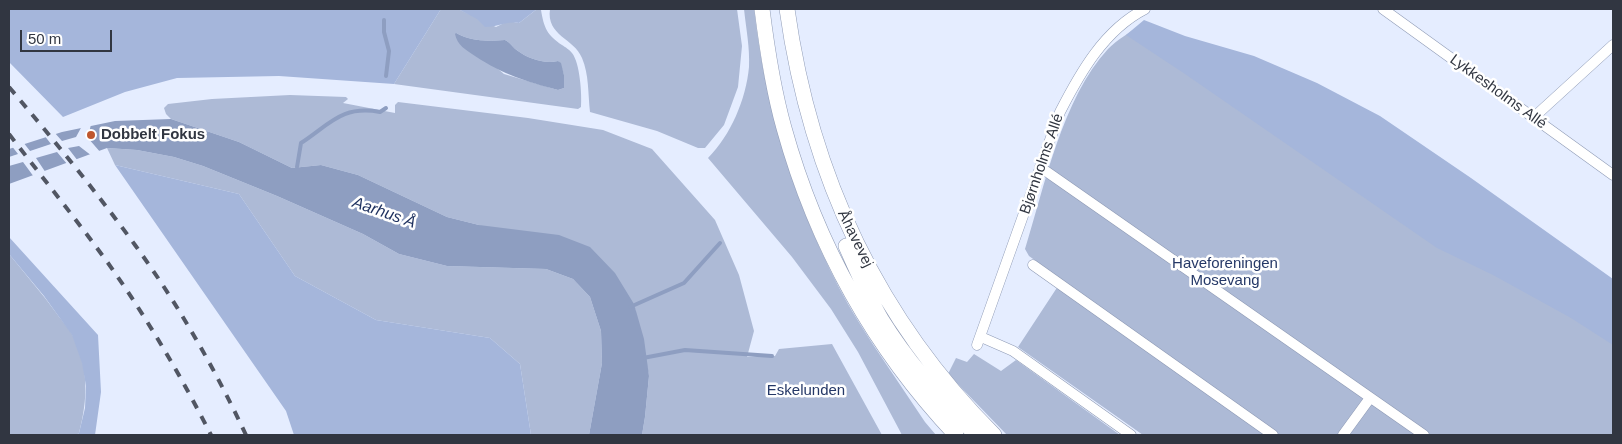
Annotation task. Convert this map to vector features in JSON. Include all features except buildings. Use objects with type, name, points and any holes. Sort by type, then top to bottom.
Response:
[{"type":"main road","name":"Åhavevej","points":[[762,9],[783,126],[809,206],[823,238],[854,298],[882,343],[912,385],[956,435]]},
{"type":"main road","name":"Åhavevej","points":[[786,9],[809,120],[836,198],[859,250],[877,285],[934,369],[994,435]]},
{"type":"main road","points":[[809,120],[840,231],[866,290],[882,320],[923,377],[976,435]]},
{"type":"street","name":"Bjørnholms Allé","points":[[1131,435],[1013,351],[979,341],[1060,112],[1074,83],[1107,38],[1128,19],[1145,9]]},
{"type":"street","name":"Lykkesholms Allé","points":[[1383,9],[1613,175]]},
{"type":"street","points":[[1533,118],[1613,45]]},
{"type":"street","points":[[1040,167],[1424,435]]},
{"type":"street","points":[[1032,265],[1273,435]]},
{"type":"street","points":[[1343,435],[1370,398]]},
{"type":"green space","points":[[441,9],[458,9],[496,27],[508,21],[519,23],[537,9],[541,10],[543,22],[550,34],[570,51],[575,58],[580,79],[581,107],[578,109],[394,84]],"holes":[[[456,33],[480,40],[505,40],[518,51],[532,58],[547,62],[558,61],[564,75],[564,88],[558,90],[504,74]]]},
{"type":"green space","points":[[550,9],[737,9],[742,46],[738,87],[724,125],[705,148],[698,148],[657,131],[590,112],[587,77],[582,58],[578,51],[552,25]]},
{"type":"green space","points":[[744,9],[754,9],[759,48],[776,124],[786,161],[813,234],[857,320],[925,422],[936,435],[902,435],[858,352],[831,309],[792,257],[708,158],[724,139],[736,116],[745,91],[749,60]]},
{"type":"green space","name":"Haveforeningen Mosevang","points":[[1139,26],[1613,328],[1613,435],[1143,435],[1018,347],[1062,280],[1029,256],[1025,249],[1048,171],[1067,117],[1078,92],[1092,69],[1108,49]]},
{"type":"green space","name":"Eskelunden","points":[[290,95],[346,97],[348,99],[343,103],[395,113],[395,105],[398,102],[528,118],[603,130],[652,149],[715,220],[739,275],[754,331],[747,357],[775,356],[779,349],[832,344],[882,435],[642,435],[649,376],[634,304],[479,225],[447,217],[358,175],[321,165],[292,168],[239,142],[171,119],[166,114],[164,108],[168,104],[212,99]]},
{"type":"green space","points":[[107,148],[137,150],[174,157],[203,166],[363,234],[399,254],[447,266],[546,269],[573,279],[590,297],[601,331],[602,363],[589,435],[531,435],[520,364],[490,338],[376,320],[295,276],[239,194],[115,165]]},
{"type":"green space","points":[[9,254],[67,327],[78,348],[84,372],[85,396],[79,433],[76,435],[9,435]]},
{"type":"green space","points":[[974,354],[1001,371],[1016,360],[1120,435],[1007,435],[948,374],[956,358],[967,362]]},
{"type":"shaded area","points":[[9,9],[441,9],[394,84],[279,76],[177,78],[125,92],[63,117],[9,62]]},
{"type":"shaded area","points":[[458,9],[537,9],[519,23],[485,27],[477,19]]},
{"type":"shaded area","points":[[1144,20],[1185,36],[1254,56],[1317,83],[1380,116],[1471,178],[1613,279],[1613,345],[1571,318],[1493,275],[1437,248],[1126,35]]},
{"type":"shaded area","points":[[115,165],[239,194],[295,276],[376,320],[490,338],[520,364],[531,435],[294,435],[286,411]]},
{"type":"shaded area","points":[[9,237],[98,335],[101,392],[95,435],[76,435],[79,433],[85,408],[86,386],[82,363],[72,335],[44,296],[9,254]]},
{"type":"water","points":[[456,33],[486,41],[505,40],[518,51],[532,58],[547,62],[558,61],[561,63],[564,75],[564,88],[558,90],[535,84],[496,68],[462,47],[456,38]]},
{"type":"water","name":"Aarhus Å","points":[[171,119],[239,142],[292,168],[321,165],[358,175],[447,217],[479,225],[559,235],[590,247],[615,273],[634,304],[644,339],[649,376],[642,435],[589,435],[602,363],[601,331],[590,297],[573,279],[546,269],[447,266],[399,254],[363,234],[203,166],[174,157],[137,150],[107,148],[9,184],[9,149],[62,132],[115,121]]},
{"type":"pier","points":[[91,124],[88,138],[101,153],[92,156],[79,146],[68,148],[78,161],[68,165],[57,152],[36,158],[46,173],[34,177],[23,162],[9,166],[9,157],[18,154],[11,145],[23,142],[30,151],[51,144],[44,135],[54,132],[62,141],[76,137],[82,126]]},
{"type":"waterway","points":[[384,20],[384,32],[389,51],[386,76]]},
{"type":"waterway","points":[[297,167],[301,143],[329,123],[356,111],[380,112],[386,108]]},
{"type":"waterway","points":[[630,307],[684,283],[720,243]]},
{"type":"waterway","points":[[643,358],[685,350],[772,356]]},
{"type":"railway","points":[[9,87],[89,184],[151,267],[195,337],[246,435]]},
{"type":"railway","points":[[9,134],[108,263],[163,348],[211,435]]},
{"type":"place","name":"Dobbelt Fokus","points":[[91,135]]}]
